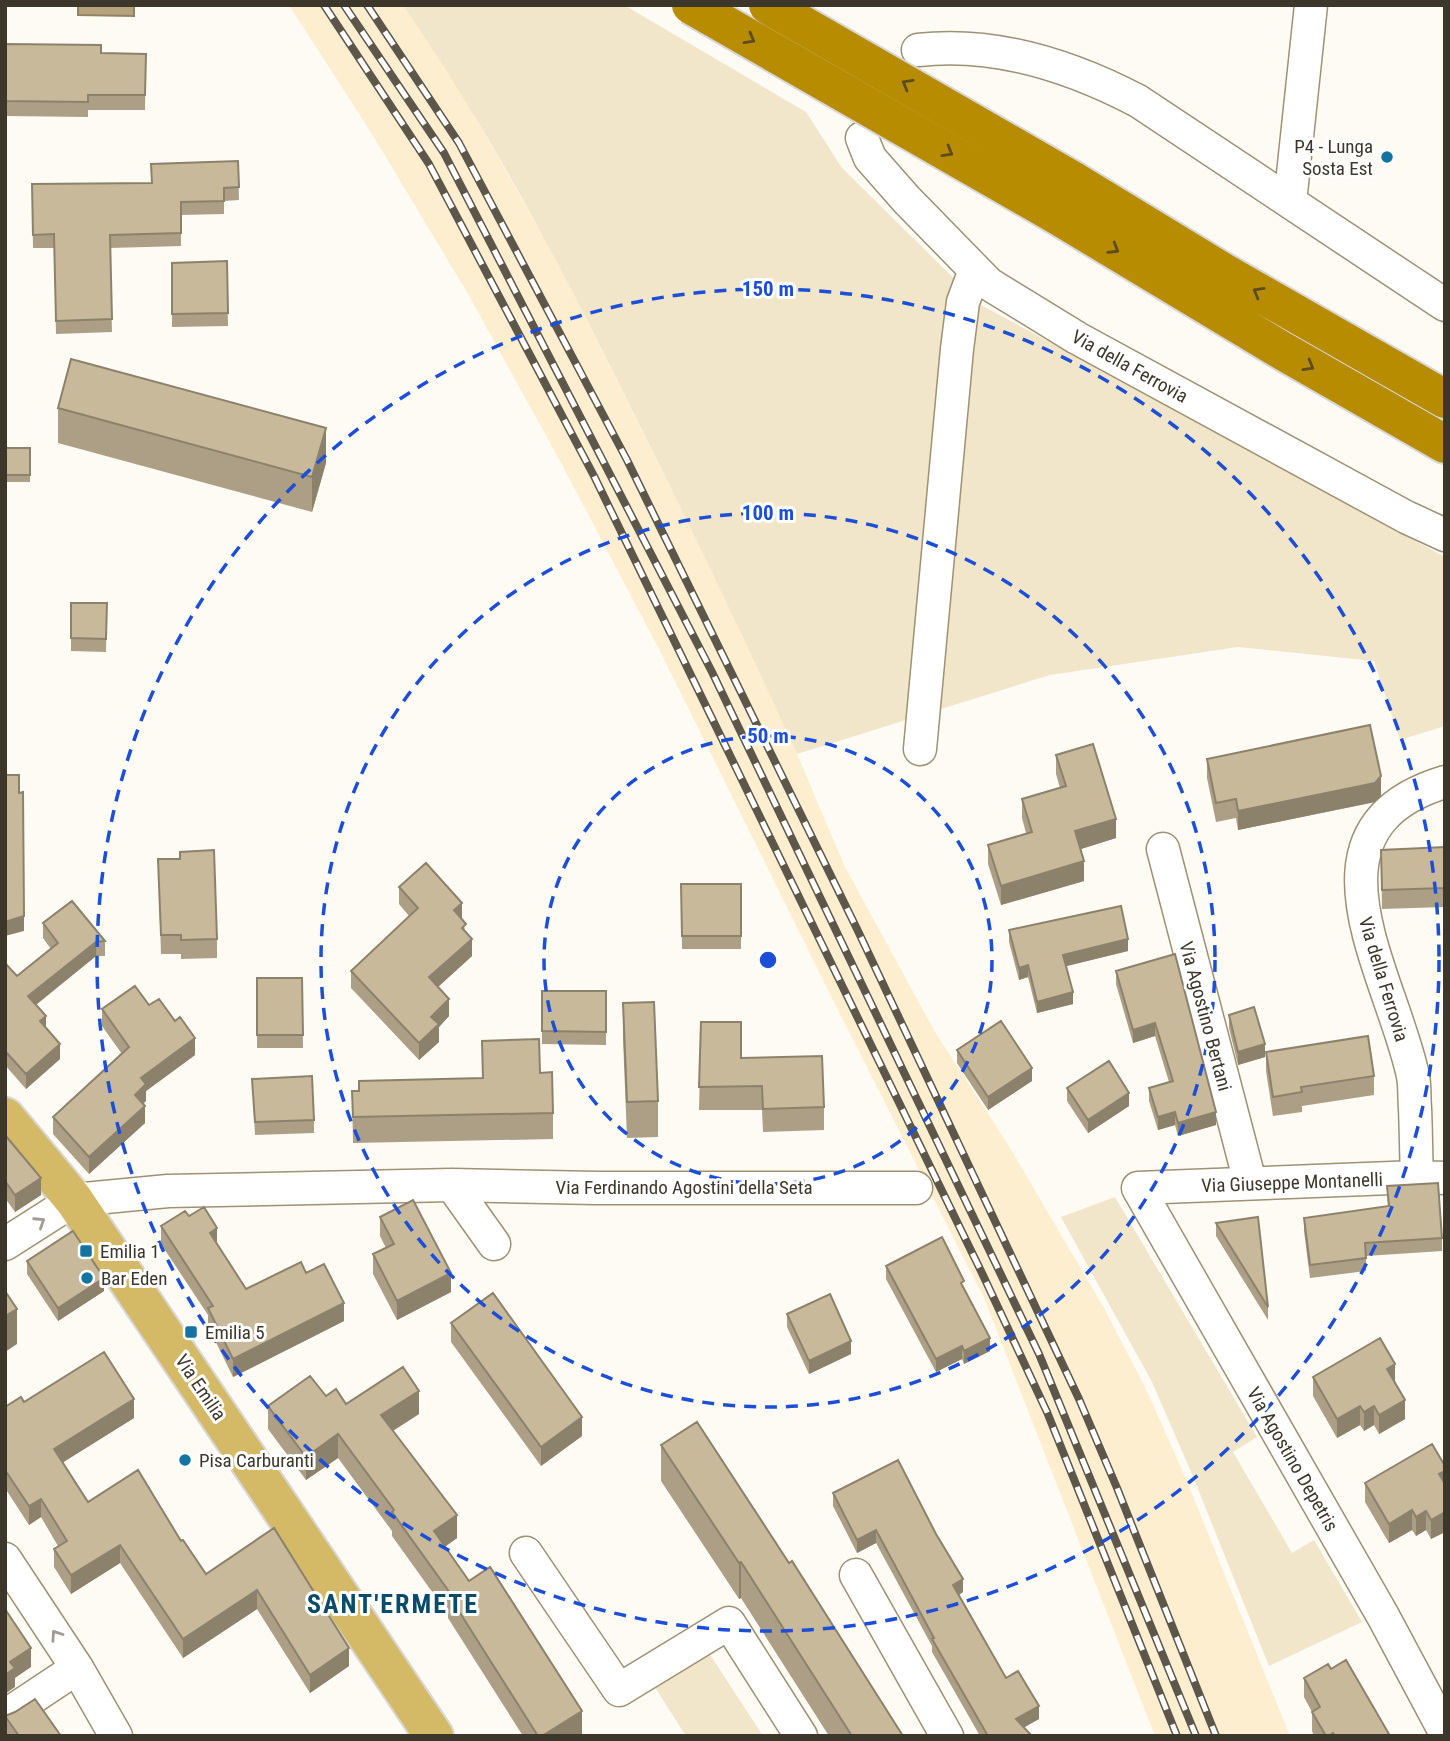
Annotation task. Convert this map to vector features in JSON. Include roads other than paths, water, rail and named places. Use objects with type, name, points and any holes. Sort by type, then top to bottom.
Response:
[{"type":"highway","points":[[691,5],[1055,214],[1445,443]]},
{"type":"highway","points":[[768,5],[1072,180],[1234,279],[1445,398]]},
{"type":"main road","name":"Via Emilia","points":[[5,1116],[74,1200],[434,1736]]},
{"type":"street","points":[[1290,202],[1311,5]]},
{"type":"street","points":[[919,50],[944,47],[1038,60],[1073,70],[1138,101],[1445,305]]},
{"type":"street","name":"Via della Ferrovia","points":[[862,138],[870,158],[989,284],[1077,338],[1445,536]]},
{"type":"street","points":[[920,749],[957,349],[963,302],[975,271]]},
{"type":"street","name":"Via della Ferrovia","points":[[1431,1178],[1414,1078],[1363,912],[1361,862],[1372,831],[1403,798],[1445,782]]},
{"type":"street","name":"Via Agostino Bertani","points":[[1163,849],[1250,1182]]},
{"type":"street","name":"Via Giuseppe Montanelli","points":[[1138,1188],[1250,1182],[1431,1178]]},
{"type":"street","points":[[452,1185],[494,1244]]},
{"type":"street","name":"Via Ferdinando Agostini della Seta","points":[[74,1200],[168,1191],[452,1185],[916,1188]]},
{"type":"street","name":"Via Agostino Depetris","points":[[1138,1188],[1383,1616],[1445,1732]]},
{"type":"street","points":[[5,1244],[74,1200]]},
{"type":"street","points":[[526,1553],[619,1690],[729,1623],[802,1736]]},
{"type":"street","points":[[5,1559],[77,1668],[116,1736]]},
{"type":"street","points":[[856,1575],[947,1736]]},
{"type":"street","points":[[5,1716],[77,1668]]},
{"type":"railway","points":[[324,5],[429,164],[594,476],[1047,1412],[1177,1736]]},
{"type":"railway","points":[[344,5],[444,153],[712,672],[1039,1354],[1196,1736]]},
{"type":"railway","points":[[367,5],[459,143],[627,460],[858,931],[1079,1399],[1216,1736]]},
{"type":"place","name":"P4 - Lunga Sosta Est","points":[[1387,157]]},
{"type":"place","name":"Emilia 1","points":[[86,1251]]},
{"type":"place","name":"Bar Eden","points":[[87,1278]]},
{"type":"place","name":"Emilia 5","points":[[191,1332]]},
{"type":"place","name":"Pisa Carburanti","points":[[185,1460]]},
{"type":"district","name":"SANT'ERMETE","points":[[393,1604]]}]
